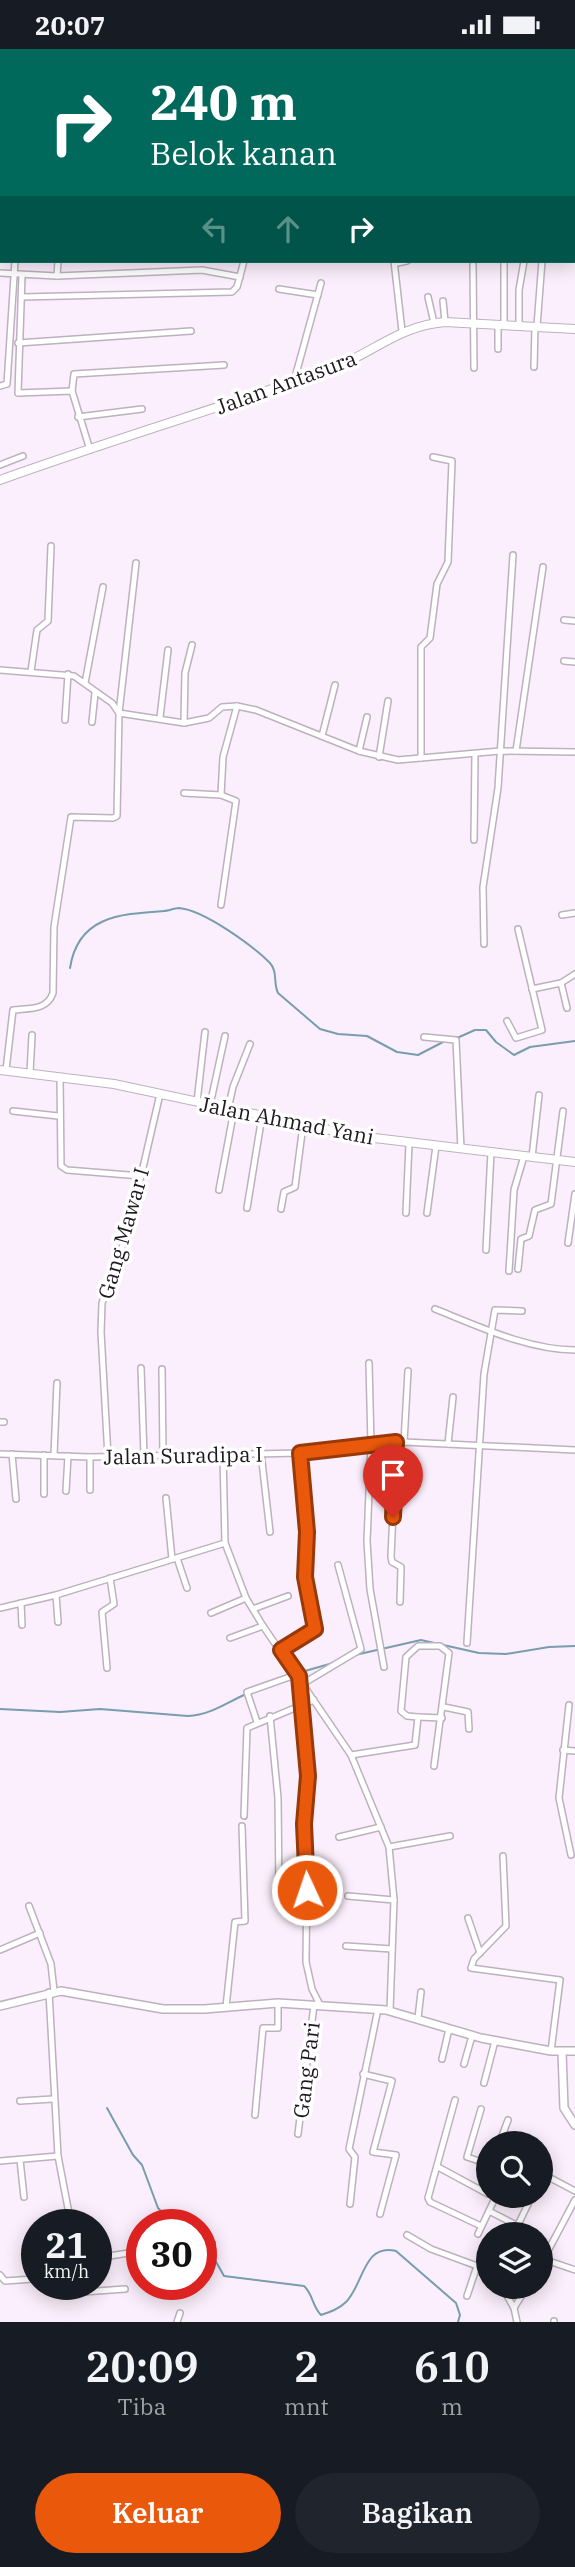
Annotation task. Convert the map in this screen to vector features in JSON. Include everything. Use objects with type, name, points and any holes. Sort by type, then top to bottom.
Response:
[{"type":"main road","name":"Jalan Antasura","points":[[0,480],[341,365],[402,331],[445,322],[575,330]]},
{"type":"main road","name":"Jalan Ahmad Yani","points":[[3,1070],[160,1094],[303,1125],[409,1144],[575,1162]]},
{"type":"street","points":[[0,386],[7,384],[15,263]]},
{"type":"street","points":[[57,276],[58,263]]},
{"type":"street","points":[[120,263],[120,271]]},
{"type":"street","points":[[202,270],[203,263]]},
{"type":"street","points":[[22,297],[226,293],[236,290],[244,263]]},
{"type":"street","points":[[396,263],[402,331]]},
{"type":"street","points":[[498,349],[504,263]]},
{"type":"street","points":[[519,325],[519,296],[524,263]]},
{"type":"street","points":[[534,367],[542,263]]},
{"type":"street","points":[[473,265],[474,368]]},
{"type":"street","points":[[0,273],[57,276],[120,271],[202,270],[240,277]]},
{"type":"street","points":[[22,275],[17,390],[20,396],[72,391]]},
{"type":"street","points":[[294,381],[321,283]]},
{"type":"street","points":[[279,289],[318,295]]},
{"type":"street","points":[[428,297],[433,323]]},
{"type":"street","points":[[443,301],[445,322]]},
{"type":"street","points":[[18,343],[191,331]]},
{"type":"street","points":[[90,450],[72,391],[74,374],[224,365]]},
{"type":"street","points":[[78,417],[142,409]]},
{"type":"street","points":[[0,465],[23,456]]},
{"type":"street","points":[[421,758],[421,647],[430,638],[437,584],[449,558],[452,463],[449,459],[432,457]]},
{"type":"street","points":[[31,671],[37,629],[48,621],[51,547]]},
{"type":"street","points":[[484,944],[484,887],[500,751],[513,555]]},
{"type":"street","points":[[3,1070],[13,1010],[37,1008],[50,1001],[53,993],[54,927],[71,817],[113,818],[117,815],[119,713],[136,563]]},
{"type":"street","points":[[516,751],[543,567]]},
{"type":"street","points":[[85,683],[103,587]]},
{"type":"street","points":[[564,620],[575,621]]},
{"type":"street","points":[[184,723],[185,673],[192,645]]},
{"type":"street","points":[[160,717],[168,650]]},
{"type":"street","points":[[564,661],[575,661]]},
{"type":"street","points":[[0,670],[68,674],[112,703],[119,713],[160,717],[184,723],[209,718],[222,707],[237,706],[256,710],[379,757],[421,758],[500,751],[575,753]]},
{"type":"street","points":[[65,720],[68,674]]},
{"type":"street","points":[[322,736],[335,685]]},
{"type":"street","points":[[92,722],[94,693]]},
{"type":"street","points":[[379,757],[388,701]]},
{"type":"street","points":[[221,795],[223,757],[237,706]]},
{"type":"street","points":[[359,751],[367,717]]},
{"type":"street","points":[[474,841],[475,755]]},
{"type":"street","points":[[184,793],[221,795],[236,801],[220,905]]},
{"type":"street","points":[[562,915],[575,913]]},
{"type":"street","points":[[507,1021],[516,1038],[540,1033],[543,1027],[518,929]]},
{"type":"street","points":[[532,989],[561,983],[575,974]]},
{"type":"street","points":[[561,983],[567,1008]]},
{"type":"street","points":[[197,1102],[205,1032]]},
{"type":"street","points":[[30,1073],[32,1035]]},
{"type":"street","points":[[210,1105],[225,1036]]},
{"type":"street","points":[[424,1037],[456,1040],[461,1149]]},
{"type":"street","points":[[219,1190],[233,1087],[250,1044]]},
{"type":"street","points":[[60,1077],[59,1163],[64,1169],[141,1176]]},
{"type":"street","name":"Gang Mawar I","points":[[108,1457],[101,1332],[102,1303],[129,1228],[160,1094]]},
{"type":"street","points":[[509,1271],[514,1190],[528,1156],[539,1095]]},
{"type":"street","points":[[13,1111],[58,1116]]},
{"type":"street","points":[[518,1269],[522,1239],[529,1236],[535,1210],[551,1204],[559,1160],[563,1111]]},
{"type":"street","points":[[247,1208],[262,1116]]},
{"type":"street","points":[[282,1209],[284,1192],[295,1187],[303,1125]]},
{"type":"street","points":[[407,1213],[409,1144]]},
{"type":"street","points":[[427,1213],[436,1146]]},
{"type":"street","points":[[486,1250],[491,1152]]},
{"type":"street","points":[[568,1243],[575,1194]]},
{"type":"street","points":[[435,1310],[490,1331],[556,1350],[575,1350]]},
{"type":"street","points":[[467,1643],[490,1331],[495,1310],[522,1311]]},
{"type":"street","points":[[369,1363],[371,1444],[368,1553],[370,1589],[384,1667]]},
{"type":"street","points":[[141,1368],[144,1456]]},
{"type":"street","points":[[162,1369],[163,1456]]},
{"type":"street","points":[[404,1441],[408,1371]]},
{"type":"street","points":[[54,1455],[57,1383]]},
{"type":"street","points":[[448,1444],[453,1397]]},
{"type":"street","name":"Jalan Suradipa I","points":[[0,1454],[108,1457],[300,1453],[404,1441],[575,1450]]},
{"type":"street","points":[[396,1442],[391,1562],[401,1567],[400,1602]]},
{"type":"street","points":[[261,1453],[270,1532]]},
{"type":"street","points":[[281,1650],[315,1629],[305,1577],[307,1532],[300,1453]]},
{"type":"street","points":[[12,1454],[16,1499]]},
{"type":"street","points":[[44,1455],[44,1493]]},
{"type":"street","points":[[223,1455],[225,1543],[246,1598],[351,1755],[389,1847],[394,1900],[390,2010]]},
{"type":"street","points":[[66,1491],[68,1456]]},
{"type":"street","points":[[90,1457],[90,1490]]},
{"type":"street","points":[[166,1498],[174,1559],[187,1588]]},
{"type":"street","points":[[0,1608],[56,1595],[225,1543]]},
{"type":"street","points":[[304,1683],[361,1649],[338,1565]]},
{"type":"street","points":[[107,1668],[102,1612],[114,1604],[110,1578]]},
{"type":"street","points":[[56,1595],[58,1622]]},
{"type":"street","points":[[253,1609],[288,1596]]},
{"type":"street","points":[[211,1613],[246,1598]]},
{"type":"street","points":[[21,1603],[22,1625]]},
{"type":"street","points":[[230,1638],[263,1626]]},
{"type":"street","points":[[435,1766],[444,1707],[449,1653],[440,1646],[418,1646],[406,1657],[401,1711],[407,1716],[442,1717]]},
{"type":"street","points":[[298,1675],[308,1776],[304,1824],[307,1867],[306,1962],[317,2005]]},
{"type":"street","points":[[257,1722],[247,1692],[298,1675]]},
{"type":"street","points":[[244,1816],[247,1728],[270,1716],[314,1700]]},
{"type":"street","points":[[569,1705],[559,1798],[571,1855]]},
{"type":"street","points":[[444,1707],[470,1713],[469,1730]]},
{"type":"street","points":[[270,1716],[278,1798],[279,1892]]},
{"type":"street","points":[[351,1755],[413,1746],[416,1743],[418,1717]]},
{"type":"street","points":[[563,1751],[575,1751]]},
{"type":"street","points":[[226,2007],[235,1922],[246,1921],[242,1826]]},
{"type":"street","points":[[339,1837],[381,1827]]},
{"type":"street","points":[[389,1847],[450,1836]]},
{"type":"street","points":[[503,1856],[506,1926],[471,1964],[473,1970],[561,1981],[551,2051]]},
{"type":"street","points":[[348,1896],[394,1900]]},
{"type":"street","points":[[29,1906],[51,1963],[53,2099],[58,2156],[68,2209]]},
{"type":"street","points":[[468,1919],[480,1953]]},
{"type":"street","points":[[0,1950],[40,1933]]},
{"type":"street","points":[[346,1947],[393,1949]]},
{"type":"street","points":[[0,2006],[51,1992],[163,2009],[278,2003],[390,2010],[472,2036],[551,2051],[575,2051]]},
{"type":"street","points":[[418,2018],[421,1992]]},
{"type":"street","points":[[255,2115],[263,2028],[278,2028],[278,2003]]},
{"type":"street","name":"Gang Pari","points":[[298,2134],[317,2005]]},
{"type":"street","points":[[349,2204],[355,2157],[349,2149],[378,2010]]},
{"type":"street","points":[[442,2059],[449,2029]]},
{"type":"street","points":[[464,2064],[472,2036]]},
{"type":"street","points":[[484,2083],[495,2041]]},
{"type":"street","points":[[562,2052],[563,2102],[575,2125]]},
{"type":"street","points":[[363,2074],[392,2081],[373,2152],[396,2155],[380,2214]]},
{"type":"street","points":[[20,2101],[53,2099]]},
{"type":"street","points":[[454,2100],[429,2200],[476,2224]]},
{"type":"street","points":[[476,2160],[467,2157],[481,2109]]},
{"type":"street","points":[[504,2131],[508,2120]]},
{"type":"street","points":[[0,2161],[58,2156]]},
{"type":"street","points":[[20,2160],[24,2197]]},
{"type":"street","points":[[438,2168],[476,2187]]},
{"type":"street","points":[[553,2179],[575,2191]]},
{"type":"street","points":[[553,2237],[575,2200]]},
{"type":"street","points":[[483,2222],[490,2208]]},
{"type":"street","points":[[489,2211],[512,2222]]},
{"type":"street","points":[[407,2235],[431,2249],[476,2266]]},
{"type":"street","points":[[553,2264],[575,2270]]},
{"type":"street","points":[[467,2296],[476,2269]]},
{"type":"street","points":[[0,2275],[5,2281],[21,2280]]},
{"type":"street","points":[[112,2290],[125,2289]]},
{"type":"street","points":[[509,2299],[517,2322]]},
{"type":"street","points":[[514,2308],[520,2299]]},
{"type":"street","points":[[177,2322],[180,2313]]},
{"type":"waterway","points":[[70,968],[82,938],[104,921],[132,914],[179,908],[214,922],[262,956],[272,966],[278,993],[320,1029],[338,1034],[367,1036],[397,1052],[418,1055],[445,1041]]},
{"type":"waterway","points":[[457,1038],[475,1030],[486,1030],[496,1042],[514,1055],[530,1047],[575,1041]]},
{"type":"waterway","points":[[355,1655],[421,1640],[479,1653],[506,1654],[575,1646]]},
{"type":"waterway","points":[[298,1673],[333,1663]]},
{"type":"waterway","points":[[0,1709],[60,1712],[100,1709],[188,1716],[211,1711],[244,1695]]},
{"type":"waterway","points":[[107,2108],[133,2155],[142,2165],[159,2209]]},
{"type":"waterway","points":[[217,2264],[224,2276],[304,2286],[321,2315],[346,2302],[370,2259],[377,2253],[385,2250],[396,2251],[456,2303],[460,2315],[458,2322]]},
{"type":"route","points":[[307,1890],[304,1812],[308,1776],[299,1676],[281,1650],[313,1633],[315,1629],[305,1577],[307,1532],[300,1453],[396,1442],[393,1517]]}]
